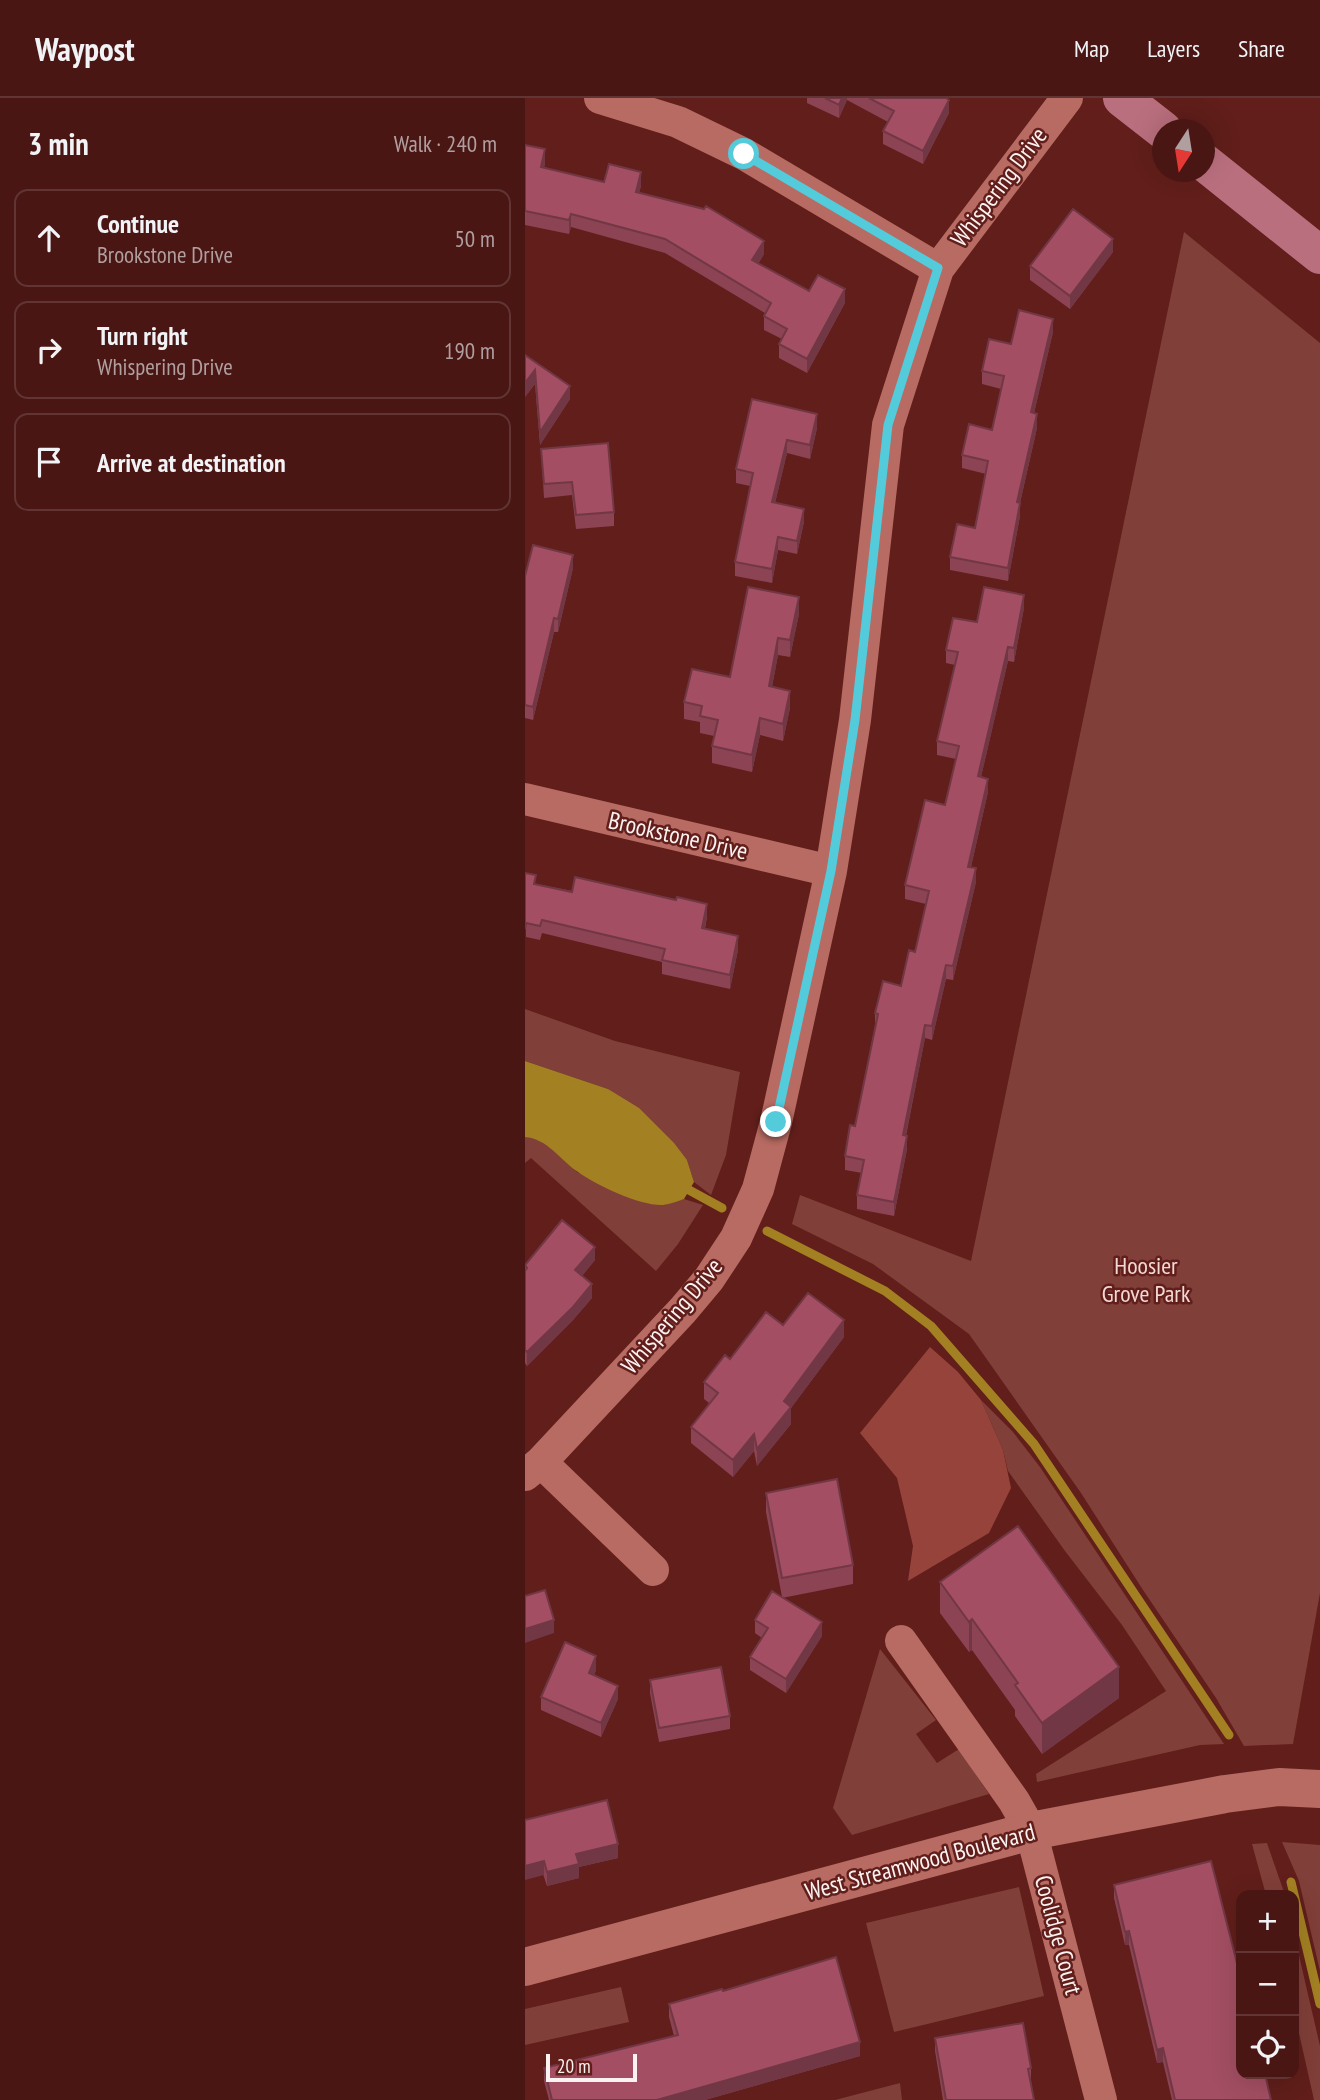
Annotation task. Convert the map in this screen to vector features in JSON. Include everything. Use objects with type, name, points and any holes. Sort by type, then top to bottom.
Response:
[{"type":"main road","points":[[1122,98],[1152,121]]},
{"type":"main road","points":[[1215,171],[1320,255]]},
{"type":"street","points":[[600,98],[678,122],[744,154],[938,268]]},
{"type":"street","name":"Whispering Drive","points":[[533,1469],[709,1279],[736,1238],[758,1189],[776,1122],[831,871],[855,720],[888,425],[938,268],[1067,98]]},
{"type":"street","name":"Brookstone Drive","points":[[525,799],[831,871]]},
{"type":"street","points":[[533,1469],[653,1570]]},
{"type":"street","name":"Coolidge Court","points":[[901,1641],[1014,1801],[1031,1831],[1101,2100]]},
{"type":"street","name":"West Streamwood Boulevard","points":[[525,1967],[1031,1831],[1225,1794],[1279,1787],[1320,1789]]},
{"type":"green space","name":"Hoosier Grove Park","points":[[1184,232],[1320,343],[1320,1593],[1293,1744],[1244,1746],[1216,1698],[1081,1493],[969,1334],[873,1264],[792,1224],[800,1195],[971,1261]]},
{"type":"green space","points":[[525,1009],[615,1041],[740,1072],[726,1155],[711,1195],[694,1182],[687,1160],[608,1089],[525,1061]]},
{"type":"green space","points":[[525,1137],[532,1137],[549,1146],[577,1172],[662,1205],[684,1199],[703,1205],[678,1244],[656,1271],[531,1158],[525,1163]]},
{"type":"green space","points":[[981,1400],[1013,1432],[1040,1467],[1224,1744],[1200,1745],[1037,1782],[1036,1774],[1166,1691],[1122,1625],[1008,1471],[1003,1450]]},
{"type":"green space","points":[[880,1649],[936,1720],[916,1734],[937,1763],[959,1749],[989,1794],[852,1835],[833,1808]]},
{"type":"green space","points":[[1282,1842],[1320,1845],[1320,1971],[1299,1881]]},
{"type":"green space","points":[[1267,1843],[1283,1890],[1265,1890],[1252,1844]]},
{"type":"green space","points":[[1019,1887],[1044,1996],[894,2032],[866,1923]]},
{"type":"green space","points":[[1299,1956],[1320,2046],[1320,2100],[1314,2100],[1299,2033]]},
{"type":"green space","points":[[621,1987],[629,2022],[525,2045],[525,2009]]},
{"type":"green space","points":[[900,2083],[902,2100],[835,2100]]},
{"type":"shaded area","points":[[525,1061],[608,1089],[639,1108],[687,1160],[694,1182],[684,1199],[666,1205],[653,1204],[619,1194],[578,1172],[540,1142],[525,1137]]},
{"type":"shaded area","points":[[930,1347],[958,1372],[981,1400],[1003,1450],[1011,1488],[989,1533],[908,1581],[913,1546],[897,1478],[860,1433]]},
{"type":"building","points":[[825,98],[842,98],[839,105]]},
{"type":"building","points":[[869,98],[949,100],[923,151],[883,131],[894,111]]},
{"type":"building","points":[[525,145],[545,149],[541,167],[604,182],[609,164],[641,172],[636,192],[704,209],[706,206],[764,241],[752,260],[809,291],[818,275],[845,289],[807,359],[779,344],[787,329],[764,316],[771,303],[665,239],[571,214],[569,220],[525,211]]},
{"type":"building","points":[[1073,209],[1113,239],[1070,296],[1030,266]]},
{"type":"building","points":[[1019,310],[1053,319],[1031,412],[1037,414],[1017,502],[1020,503],[1008,568],[950,557],[957,524],[975,528],[988,461],[962,455],[969,424],[992,430],[1004,376],[982,371],[989,339],[1011,344]]},
{"type":"building","points":[[525,355],[570,386],[540,432],[535,370],[525,383]]},
{"type":"building","points":[[752,399],[817,414],[810,445],[787,440],[772,502],[804,509],[797,541],[778,537],[772,569],[735,562],[753,473],[736,469]]},
{"type":"building","points":[[608,443],[614,512],[576,515],[572,482],[544,484],[541,449]]},
{"type":"building","points":[[533,545],[573,555],[558,619],[554,618],[533,707],[525,705],[525,576]]},
{"type":"building","points":[[748,587],[799,597],[790,640],[778,638],[769,686],[790,691],[783,724],[760,718],[752,755],[712,746],[718,720],[700,716],[702,706],[684,702],[692,669],[730,677]]},
{"type":"building","points":[[984,587],[1024,595],[1014,648],[1008,647],[978,776],[988,779],[968,867],[976,868],[953,966],[946,965],[932,1026],[925,1025],[903,1135],[907,1136],[894,1202],[857,1195],[864,1160],[845,1156],[850,1125],[855,1126],[883,981],[901,986],[909,950],[915,952],[929,891],[905,885],[925,800],[945,805],[959,746],[937,741],[958,652],[946,650],[953,618],[977,622]]},
{"type":"building","points":[[525,873],[536,875],[534,884],[572,892],[575,877],[676,900],[677,897],[707,904],[702,928],[738,936],[730,975],[662,960],[665,949],[542,920],[540,926],[526,923],[525,929]]},
{"type":"building","points":[[562,1220],[595,1247],[575,1270],[592,1284],[573,1307],[527,1352],[525,1265]]},
{"type":"building","points":[[808,1293],[844,1320],[784,1401],[791,1407],[757,1449],[754,1434],[733,1460],[691,1427],[718,1393],[704,1382],[725,1355],[730,1359],[766,1312],[783,1325]]},
{"type":"building","points":[[837,1479],[853,1565],[782,1578],[766,1493]]},
{"type":"building","points":[[1018,1526],[1119,1667],[1042,1723],[1015,1685],[1018,1683],[972,1619],[969,1622],[940,1582]]},
{"type":"building","points":[[545,1590],[554,1620],[525,1629],[525,1596]]},
{"type":"building","points":[[772,1591],[822,1622],[786,1679],[750,1657],[768,1628],[755,1620]]},
{"type":"building","points":[[565,1642],[596,1656],[589,1673],[618,1686],[601,1723],[541,1697]]},
{"type":"building","points":[[721,1667],[730,1716],[659,1728],[650,1680]]},
{"type":"building","points":[[607,1800],[618,1844],[576,1854],[579,1864],[547,1872],[544,1861],[525,1866],[525,1820]]},
{"type":"building","points":[[1211,1861],[1236,1959],[1236,2079],[1266,2079],[1271,2100],[1175,2100],[1163,2048],[1157,2050],[1129,1931],[1125,1932],[1114,1885]]},
{"type":"building","points":[[836,1957],[860,2042],[657,2100],[552,2100],[544,2068],[678,2035],[669,2004],[722,1989],[723,1991]]},
{"type":"building","points":[[1023,2023],[1034,2100],[946,2100],[935,2038]]},
{"type":"waterway","points":[[689,1190],[722,1208]]},
{"type":"waterway","points":[[767,1231],[885,1291],[931,1326],[1034,1444],[1229,1735]]},
{"type":"waterway","points":[[1291,1882],[1320,2004]]},
{"type":"route","points":[[744,154],[938,268],[888,425],[855,720],[831,871],[776,1122]]}]
